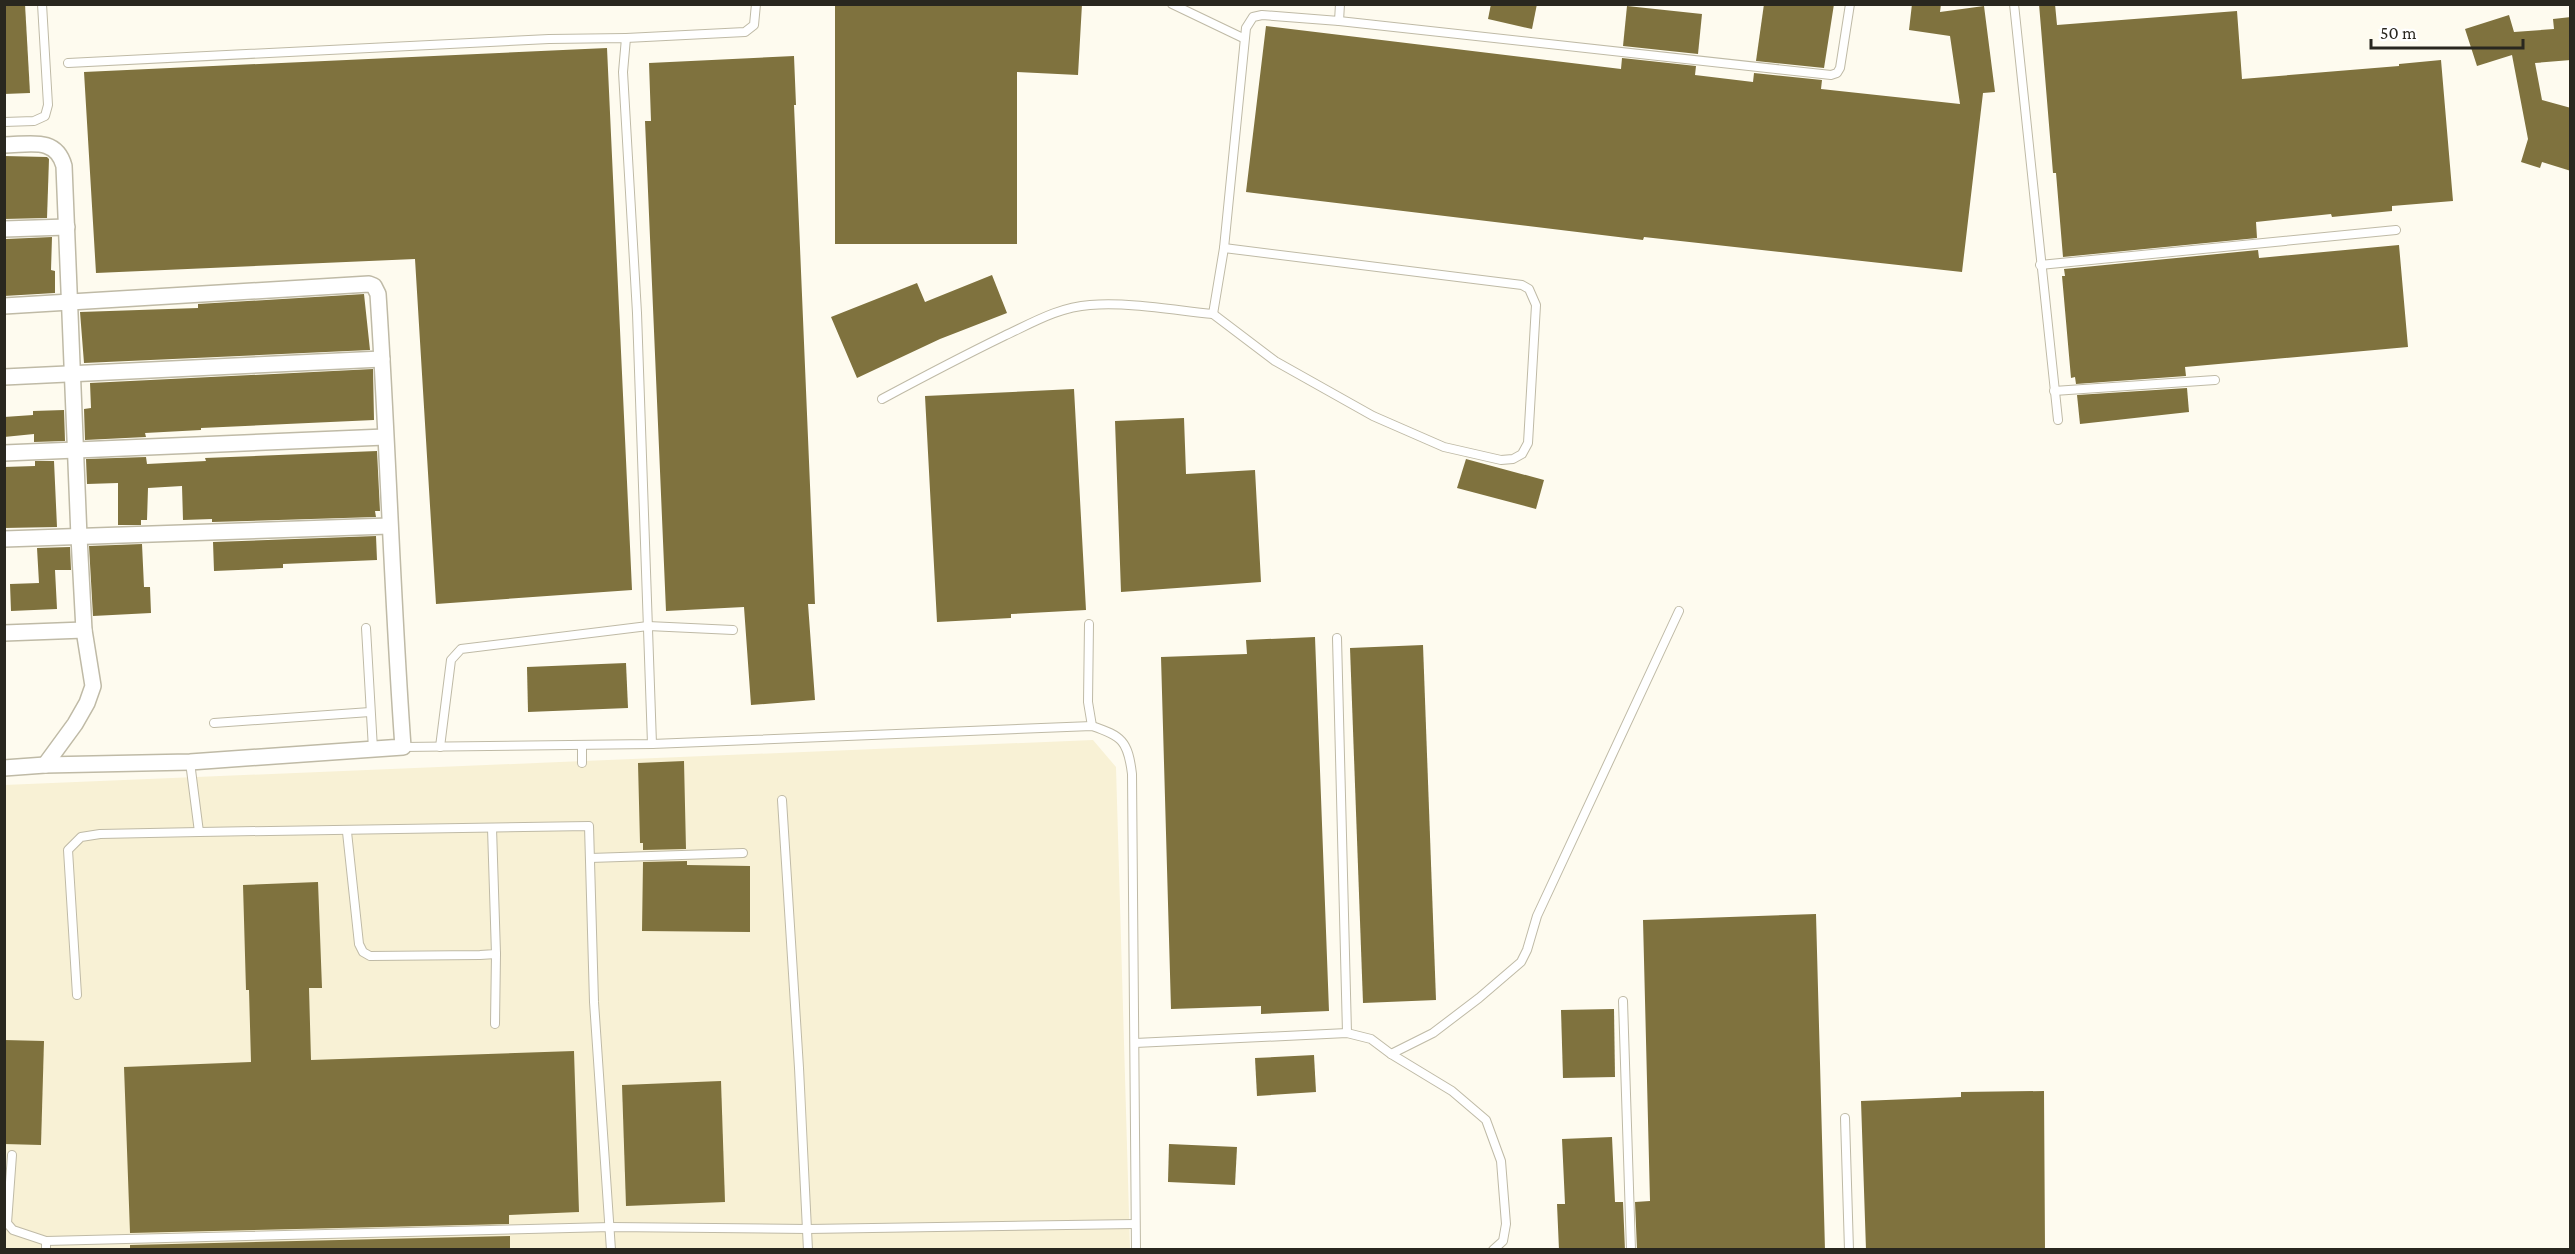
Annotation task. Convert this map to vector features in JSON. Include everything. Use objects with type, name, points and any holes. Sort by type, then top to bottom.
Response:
[{"type":"street","points":[[4,145],[45,145],[55,148],[61,156],[68,227],[69,304],[84,630],[93,686],[79,717],[45,765]]},
{"type":"street","points":[[4,229],[68,227]]},
{"type":"street","points":[[4,306],[69,304],[369,284],[374,286],[378,294],[389,526],[403,747],[190,762],[4,768]]},
{"type":"street","points":[[4,376],[382,359]]},
{"type":"street","points":[[4,453],[385,436]]},
{"type":"street","points":[[4,538],[389,526]]},
{"type":"street","points":[[4,633],[84,630]]},
{"type":"lane","points":[[4,122],[34,121],[45,116],[48,105],[42,4]]},
{"type":"lane","points":[[68,63],[549,39],[745,32],[754,25],[756,4]]},
{"type":"lane","points":[[1172,4],[1243,38]]},
{"type":"lane","points":[[1339,21],[1340,4]]},
{"type":"lane","points":[[1213,314],[1224,248],[1243,38],[1253,17],[1262,15],[1339,21],[1831,75],[1837,73],[1840,68],[1850,4]]},
{"type":"lane","points":[[2014,4],[2058,420]]},
{"type":"lane","points":[[626,38],[624,72],[637,313],[652,744]]},
{"type":"lane","points":[[2040,265],[2396,230]]},
{"type":"lane","points":[[882,399],[951,361],[1066,309],[1089,305],[1117,305],[1213,314],[1275,361],[1373,416],[1444,447],[1501,460],[1513,459],[1521,454],[1528,443],[1536,305],[1529,289],[1522,285],[1224,248]]},
{"type":"lane","points":[[2055,391],[2216,380]]},
{"type":"lane","points":[[1391,1054],[1433,1033],[1521,962],[1537,916],[1679,611]]},
{"type":"lane","points":[[1089,624],[1088,702],[1092,726]]},
{"type":"lane","points":[[440,747],[451,660],[461,649],[648,626],[733,630]]},
{"type":"lane","points":[[366,628],[373,749]]},
{"type":"lane","points":[[1336,638],[1347,1033]]},
{"type":"lane","points":[[214,723],[370,712]]},
{"type":"lane","points":[[403,747],[652,744],[1092,726],[1113,733],[1124,742],[1130,756],[1136,1250]]},
{"type":"lane","points":[[582,746],[582,763]]},
{"type":"lane","points":[[190,762],[199,832]]},
{"type":"lane","points":[[782,800],[808,1250]]},
{"type":"lane","points":[[76,995],[68,850],[81,837],[100,834],[347,832],[588,826],[590,828],[594,1002],[611,1250]]},
{"type":"lane","points":[[492,828],[496,954],[495,1024]]},
{"type":"lane","points":[[347,832],[359,944],[363,952],[370,956],[496,954]]},
{"type":"lane","points":[[590,858],[743,853]]},
{"type":"lane","points":[[1623,1001],[1630,1250]]},
{"type":"lane","points":[[1135,1043],[1347,1033],[1371,1038],[1391,1054],[1452,1091],[1485,1120],[1502,1161],[1504,1189],[1506,1224],[1503,1241],[1493,1250]]},
{"type":"lane","points":[[1845,1118],[1850,1250]]},
{"type":"lane","points":[[12,1155],[7,1223],[13,1230],[46,1240],[611,1227],[808,1229],[1135,1224]]},
{"type":"lane","points":[[46,1240],[46,1250]]},
{"type":"shaded area","points":[[1093,740],[1116,767],[1130,1249],[5,1249],[4,785]]},
{"type":"building","points":[[4,4],[25,4],[30,93],[4,94]]},
{"type":"building","points":[[835,4],[1082,4],[1078,75],[1017,72],[1017,244],[835,244]]},
{"type":"building","points":[[1491,4],[1537,4],[1532,29],[1488,19]]},
{"type":"building","points":[[1764,4],[1834,4],[1824,68],[1756,61]]},
{"type":"building","points":[[1912,4],[1941,4],[1940,12],[1984,6],[1995,92],[1983,93],[1962,272],[1644,237],[1643,240],[1246,192],[1266,26],[1621,69],[1622,58],[1696,66],[1695,75],[1753,82],[1754,73],[1822,80],[1821,89],[1960,104],[1950,36],[1909,30]]},
{"type":"building","points":[[2039,4],[2055,4],[2057,25],[2237,11],[2242,79],[2399,66],[2399,64],[2441,60],[2453,201],[2392,206],[2392,211],[2332,217],[2331,214],[2256,222],[2257,238],[2063,257],[2056,173],[2053,173]]},
{"type":"building","points":[[1627,6],[1702,14],[1698,54],[1623,46]]},
{"type":"building","points":[[2509,15],[2514,32],[2554,29],[2553,19],[2571,17],[2571,60],[2535,63],[2542,100],[2571,108],[2571,171],[2542,162],[2540,168],[2521,162],[2528,139],[2512,55],[2477,66],[2465,29]]},
{"type":"building","points":[[607,48],[632,590],[436,604],[415,259],[96,273],[84,72]]},
{"type":"building","points":[[794,56],[796,105],[794,105],[815,604],[808,604],[815,700],[751,705],[744,607],[666,611],[645,121],[651,121],[649,63]]},
{"type":"building","points":[[4,156],[47,157],[49,159],[47,218],[4,219]]},
{"type":"building","points":[[52,237],[51,270],[55,271],[55,293],[4,296],[6,239]]},
{"type":"building","points":[[2399,245],[2408,347],[2185,367],[2186,376],[2076,384],[2075,377],[2071,378],[2062,276],[2065,276],[2064,269],[2258,250],[2259,258]]},
{"type":"building","points":[[992,275],[1007,313],[940,339],[857,378],[831,317],[917,283],[925,302]]},
{"type":"building","points":[[364,294],[370,350],[84,363],[80,312],[198,308],[198,304]]},
{"type":"building","points":[[373,369],[374,420],[201,428],[201,430],[145,433],[146,437],[85,440],[84,409],[91,408],[90,383]]},
{"type":"building","points":[[2187,388],[2189,412],[2080,424],[2077,395]]},
{"type":"building","points":[[1074,389],[1086,610],[1011,614],[1011,618],[937,622],[925,396]]},
{"type":"building","points":[[64,410],[65,441],[34,442],[34,434],[4,437],[4,417],[33,415],[33,411]]},
{"type":"building","points":[[1184,418],[1186,474],[1255,470],[1261,582],[1121,592],[1115,421]]},
{"type":"building","points":[[377,451],[380,511],[375,511],[376,517],[212,522],[212,519],[183,520],[182,486],[148,488],[147,520],[141,520],[141,525],[118,525],[118,483],[87,484],[86,459],[146,457],[147,464],[206,461],[205,458]]},
{"type":"building","points":[[1466,459],[1544,480],[1536,509],[1457,488]]},
{"type":"building","points":[[35,461],[54,461],[57,527],[4,528],[4,467],[35,466]]},
{"type":"building","points":[[376,536],[377,560],[283,564],[283,568],[214,571],[213,542]]},
{"type":"building","points":[[142,544],[144,587],[150,587],[151,613],[93,616],[89,546]]},
{"type":"building","points":[[70,547],[71,570],[55,570],[57,609],[11,611],[10,584],[39,583],[37,548]]},
{"type":"building","points":[[1315,637],[1329,1011],[1261,1014],[1261,1006],[1171,1009],[1161,657],[1247,654],[1246,640]]},
{"type":"building","points":[[1423,645],[1436,1000],[1363,1003],[1350,648]]},
{"type":"building","points":[[626,663],[628,708],[528,712],[527,667]]},
{"type":"building","points":[[684,761],[686,849],[643,850],[643,843],[640,843],[638,763]]},
{"type":"building","points":[[687,861],[687,865],[750,866],[750,932],[642,931],[643,862]]},
{"type":"building","points":[[318,882],[322,988],[309,988],[311,1060],[574,1051],[579,1212],[509,1215],[509,1224],[130,1233],[124,1067],[251,1062],[243,885]]},
{"type":"building","points":[[1816,914],[1825,1250],[1637,1250],[1635,1202],[1650,1201],[1643,920]]},
{"type":"building","points":[[1614,1009],[1615,1077],[1563,1078],[1561,1010]]},
{"type":"building","points":[[4,1040],[44,1041],[41,1145],[4,1144]]},
{"type":"building","points":[[1314,1055],[1316,1092],[1257,1096],[1255,1058]]},
{"type":"building","points":[[721,1081],[725,1202],[626,1206],[622,1085]]},
{"type":"building","points":[[2044,1091],[2045,1250],[1866,1250],[1861,1101],[1961,1097],[1961,1092]]},
{"type":"building","points":[[1612,1137],[1615,1202],[1623,1202],[1625,1250],[1559,1250],[1557,1204],[1565,1204],[1562,1139]]},
{"type":"building","points":[[1169,1144],[1237,1147],[1235,1185],[1168,1182]]},
{"type":"building","points":[[510,1236],[510,1250],[130,1250],[130,1245]]}]
